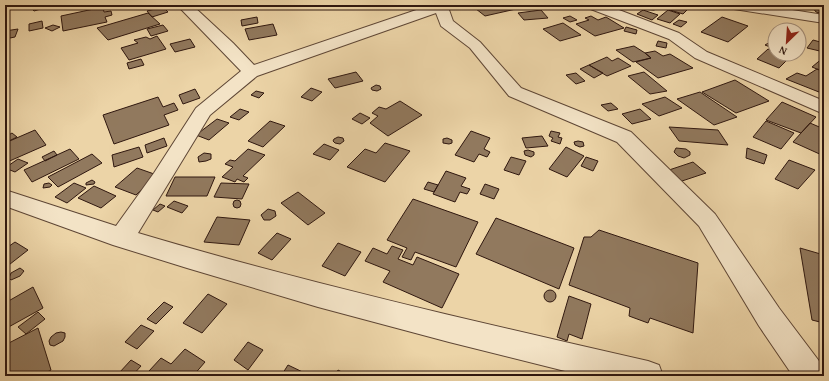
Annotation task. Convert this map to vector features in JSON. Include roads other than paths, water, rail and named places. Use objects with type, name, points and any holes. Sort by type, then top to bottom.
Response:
[{"type":"street","points":[[184,5],[227,46],[251,72]]},
{"type":"street","points":[[593,5],[674,36],[701,55],[824,108]]},
{"type":"street","points":[[734,5],[824,19]]},
{"type":"street","points":[[122,238],[162,178],[203,112],[251,72],[428,12],[441,6],[446,23],[475,46],[515,92],[624,137],[707,220],[769,317],[811,376]]},
{"type":"street","points":[[5,198],[122,238],[274,283],[469,335],[648,376]]}]
